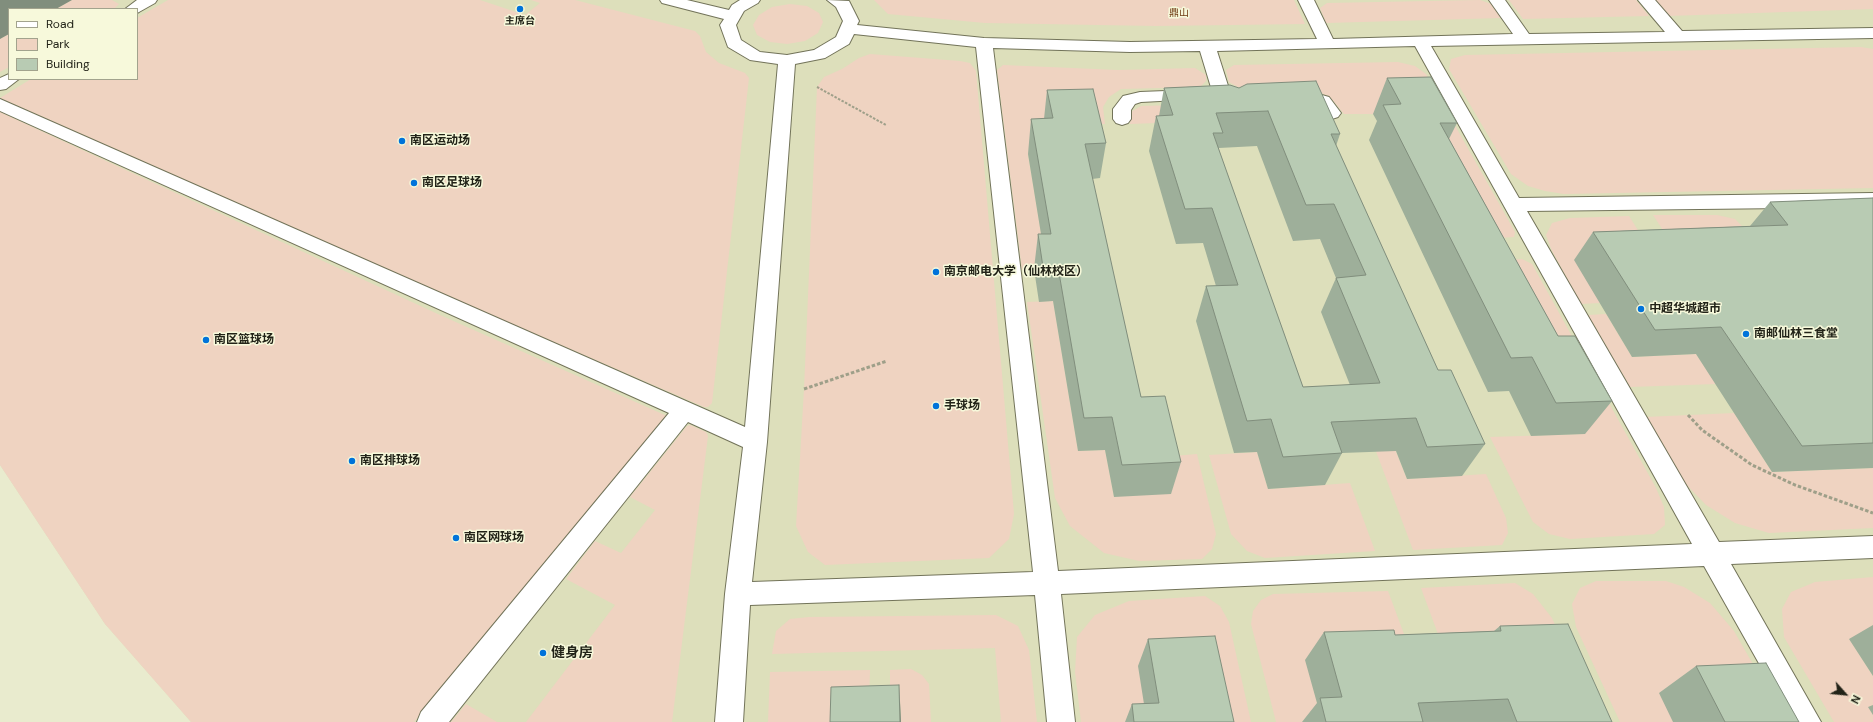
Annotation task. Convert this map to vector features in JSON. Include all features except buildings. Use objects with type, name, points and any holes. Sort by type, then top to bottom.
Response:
[{"type":"street","points":[[135,8],[149,0]]},
{"type":"street","points":[[668,0],[733,16]]},
{"type":"street","points":[[752,0],[738,8],[728,25],[734,43],[756,56],[787,60],[819,54],[843,40],[851,21],[843,4],[835,0]]},
{"type":"street","points":[[1306,0],[1327,44]]},
{"type":"street","points":[[1497,0],[1525,40]]},
{"type":"street","points":[[1646,0],[1678,37]]},
{"type":"street","points":[[848,29],[984,44],[1130,47],[1873,33]]},
{"type":"street","points":[[1420,41],[1709,552],[1807,722]]},
{"type":"street","points":[[984,44],[1061,722]]},
{"type":"street","points":[[1207,46],[1229,93],[1229,116]]},
{"type":"street","points":[[728,722],[738,594],[755,442],[787,60]]},
{"type":"street","points":[[1122,119],[1122,109],[1129,100],[1140,98],[1229,93]]},
{"type":"street","points":[[1289,93],[1306,95],[1323,101],[1332,113]]},
{"type":"street","points":[[0,104],[755,442]]},
{"type":"street","points":[[1512,205],[1873,200]]},
{"type":"street","points":[[431,722],[684,411]]},
{"type":"street","points":[[738,594],[1046,583],[1709,552],[1873,547]]},
{"type":"path","points":[[817,87],[886,125]]},
{"type":"path","points":[[804,389],[887,362]]},
{"type":"path","points":[[1688,415],[1702,430],[1752,465],[1795,485],[1873,513]]},
{"type":"shaded area","name":"南京邮电大学（仙林校区）","points":[[0,0],[1873,0],[1873,722],[191,722],[105,624],[0,465]]},
{"type":"green space","points":[[72,0],[112,0],[119,4],[115,8],[58,8]]},
{"type":"green space","name":"南区运动场","points":[[168,0],[480,0],[525,15],[540,3],[531,0],[575,0],[695,31],[700,36],[706,52],[719,63],[745,73],[749,78],[712,403],[708,407],[704,407],[480,310],[0,98],[29,80],[138,80],[138,17]]},
{"type":"green space","name":"鼎山","points":[[874,0],[1294,0],[1305,24],[1156,26],[985,23],[888,14]]},
{"type":"green space","points":[[1480,0],[1491,4],[1501,18],[1326,23],[1320,8],[1327,3]]},
{"type":"green space","points":[[1509,0],[1636,0],[1649,16],[1523,19]]},
{"type":"green space","points":[[1655,0],[1873,0],[1873,9],[1668,16]]},
{"type":"green space","points":[[790,4],[807,6],[819,13],[823,22],[818,33],[805,41],[787,44],[770,42],[757,35],[753,25],[759,15],[772,7]]},
{"type":"green space","points":[[8,35],[8,68],[0,72],[0,39]]},
{"type":"green space","points":[[1861,47],[1873,49],[1873,188],[1564,194],[1545,191],[1528,186],[1511,174],[1449,69],[1451,59],[1465,55]]},
{"type":"green space","points":[[870,54],[960,61],[970,63],[976,71],[1014,514],[1009,539],[989,558],[825,565],[808,552],[796,526],[804,389],[817,87],[824,77],[842,69],[859,58]]},
{"type":"green space","points":[[1398,62],[1415,66],[1426,74],[1515,232],[1514,237],[1466,240],[1373,114],[1344,114],[1330,97],[1315,90],[1302,87],[1238,87],[1229,82],[1226,70],[1234,65]]},
{"type":"green space","points":[[1003,65],[1118,70],[1195,68],[1206,75],[1206,81],[1200,87],[1121,89],[1109,97],[1103,107],[1105,124],[1088,124],[1028,155],[1047,269],[1022,270],[997,70]]},
{"type":"green space","points":[[1211,104],[1157,123],[1130,124],[1131,112],[1141,106]]},
{"type":"green space","points":[[0,112],[440,315],[667,416],[414,722],[191,722],[105,624],[0,465]]},
{"type":"green space","points":[[1653,215],[1717,215],[1735,219],[1746,230],[1680,256]]},
{"type":"green space","points":[[1629,216],[1655,257],[1600,303],[1581,304],[1552,251],[1546,235],[1552,223],[1570,218]]},
{"type":"green space","points":[[1522,259],[1532,264],[1656,488],[1664,507],[1665,525],[1654,534],[1570,539],[1549,534],[1533,522],[1490,437],[1584,434],[1477,262]]},
{"type":"green space","points":[[1053,301],[1078,451],[1105,450],[1114,497],[1162,457],[1197,454],[1216,534],[1212,549],[1202,559],[1139,561],[1104,553],[1070,526],[1055,498],[1027,302]]},
{"type":"green space","points":[[1606,314],[1632,357],[1696,354],[1716,384],[1630,387],[1588,315]]},
{"type":"green space","points":[[1734,413],[1772,472],[1873,468],[1873,528],[1769,533],[1735,523],[1706,505],[1681,479],[1645,417]]},
{"type":"green space","points":[[690,425],[706,432],[708,436],[672,722],[526,722],[615,605],[566,579],[595,541],[621,553],[655,510],[630,497],[687,426]]},
{"type":"green space","points":[[1390,437],[1407,479],[1486,474],[1506,518],[1508,533],[1502,545],[1413,550],[1371,438]]},
{"type":"green space","points":[[1257,452],[1268,489],[1350,483],[1375,551],[1265,558],[1247,551],[1231,534],[1209,455]]},
{"type":"green space","points":[[1873,577],[1873,638],[1850,640],[1873,676],[1873,707],[1869,707],[1873,715],[1873,722],[1834,722],[1784,637],[1782,609],[1791,592],[1815,582]]},
{"type":"green space","points":[[1596,581],[1666,581],[1684,587],[1710,603],[1734,631],[1786,722],[1620,722],[1576,627],[1572,604],[1580,588]]},
{"type":"green space","points":[[1515,583],[1533,594],[1552,618],[1599,722],[1459,691],[1421,588]]},
{"type":"green space","points":[[1388,591],[1414,661],[1306,660],[1322,722],[1276,722],[1251,624],[1253,611],[1261,600],[1273,594]]},
{"type":"green space","points":[[1205,596],[1220,606],[1229,622],[1251,722],[1081,722],[1075,672],[1077,637],[1095,615],[1129,601]]},
{"type":"green space","points":[[996,615],[1018,626],[1029,650],[1037,722],[1001,722],[995,648],[772,654],[776,631],[790,619],[809,617]]},
{"type":"green space","points":[[911,669],[922,675],[929,684],[931,722],[901,722],[900,702],[890,702],[890,670]]},
{"type":"green space","points":[[870,670],[869,702],[834,722],[768,722],[770,672]]},
{"type":"green space","points":[[466,704],[497,722],[451,722]]},
{"type":"place","name":"主席台","points":[[520,9]]},
{"type":"place","name":"南区运动场","points":[[402,141]]},
{"type":"place","name":"南区足球场","points":[[414,183]]},
{"type":"place","name":"南京邮电大学（仙林校区）","points":[[936,272]]},
{"type":"place","name":"中超华城超市","points":[[1641,309]]},
{"type":"place","name":"南邮仙林三食堂","points":[[1746,334]]},
{"type":"place","name":"南区篮球场","points":[[206,340]]},
{"type":"place","name":"手球场","points":[[936,406]]},
{"type":"place","name":"南区排球场","points":[[352,461]]},
{"type":"place","name":"南区网球场","points":[[456,538]]},
{"type":"place","name":"健身房","points":[[543,653]]}]
